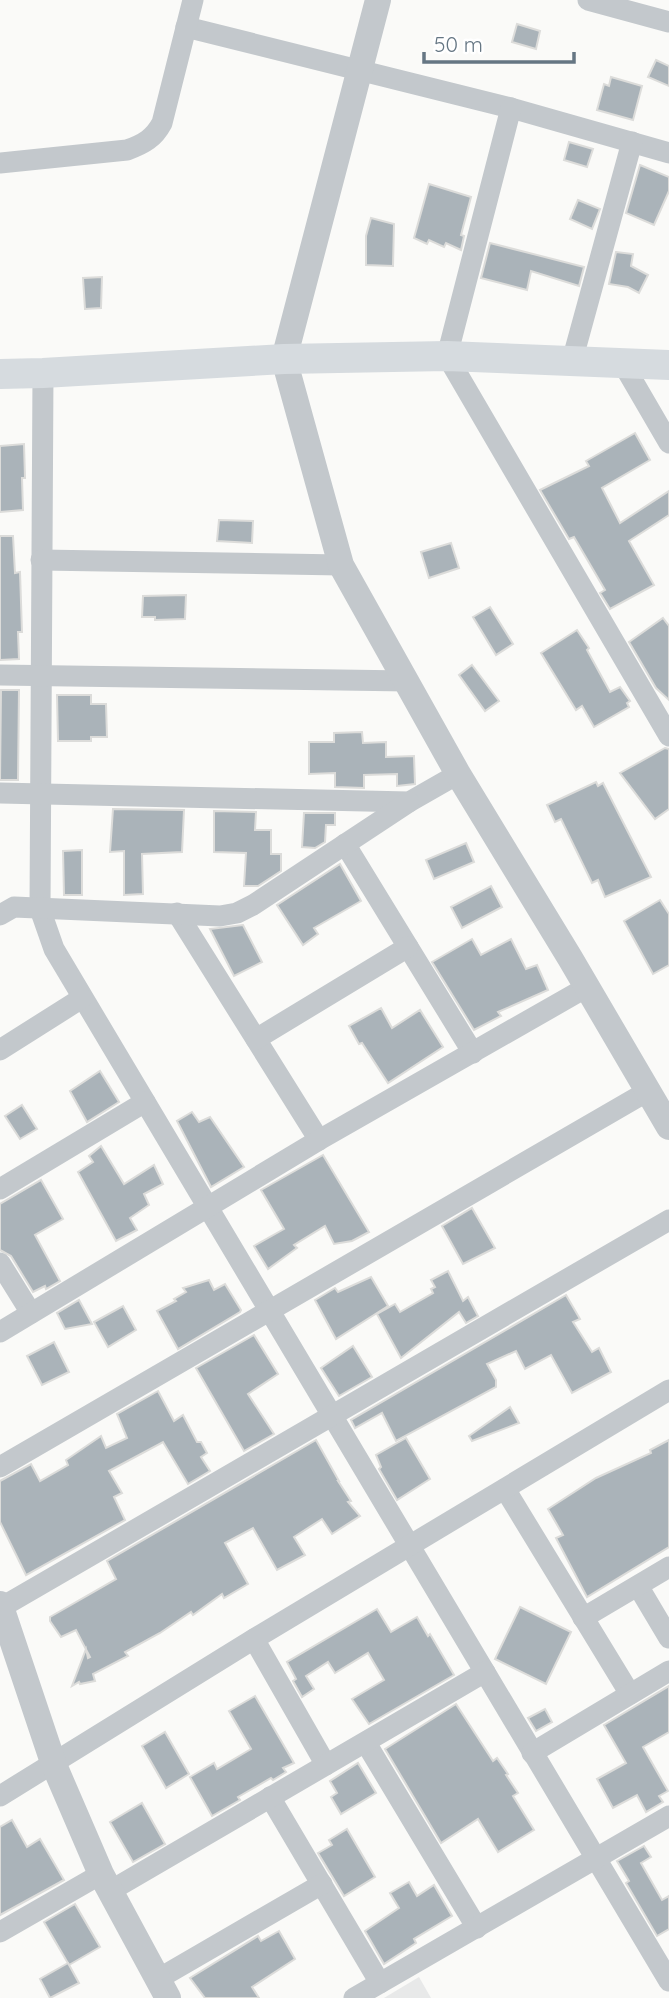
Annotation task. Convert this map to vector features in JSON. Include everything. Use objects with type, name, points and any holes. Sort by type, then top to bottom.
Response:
[{"type":"main road","points":[[0,373],[43,373],[284,359],[447,356],[669,365]]},
{"type":"street","points":[[0,163],[127,150],[143,145],[156,134],[162,123],[192,0]]},
{"type":"street","points":[[378,0],[284,359],[341,565],[458,774],[669,1127]]},
{"type":"street","points":[[589,0],[667,14]]},
{"type":"street","points":[[186,27],[511,108],[669,153]]},
{"type":"street","points":[[511,108],[447,356],[669,736]]},
{"type":"street","points":[[572,361],[632,142]]},
{"type":"street","points":[[623,364],[669,443]]},
{"type":"street","points":[[43,373],[40,909],[54,949],[669,1981]]},
{"type":"street","points":[[41,560],[341,565]]},
{"type":"street","points":[[0,675],[408,681]]},
{"type":"street","points":[[5,910],[220,916],[237,913],[409,802],[458,774]]},
{"type":"street","points":[[0,793],[409,802]]},
{"type":"street","points":[[345,844],[473,1053]]},
{"type":"street","points":[[177,913],[320,1140]]},
{"type":"street","points":[[256,1040],[408,947]]},
{"type":"street","points":[[0,1332],[320,1140],[587,987]]},
{"type":"street","points":[[0,1050],[82,998]]},
{"type":"street","points":[[0,1467],[648,1091]]},
{"type":"street","points":[[0,1189],[145,1102]]},
{"type":"street","points":[[322,1884],[163,1989],[105,1882],[54,1765],[3,1619],[333,1415],[669,1220]]},
{"type":"street","points":[[0,1263],[31,1314]]},
{"type":"street","points":[[0,1796],[254,1639],[669,1390]]},
{"type":"street","points":[[505,1489],[630,1694]]},
{"type":"street","points":[[583,1618],[669,1567]]},
{"type":"street","points":[[638,1586],[669,1638]]},
{"type":"street","points":[[254,1639],[326,1765]]},
{"type":"street","points":[[532,1753],[669,1671]]},
{"type":"street","points":[[0,1932],[105,1882],[270,1797],[485,1672]]},
{"type":"street","points":[[366,1743],[477,1928]]},
{"type":"street","points":[[270,1797],[380,1983]]},
{"type":"street","points":[[354,1998],[669,1816]]},
{"type":"shaded area","points":[[419,1977],[431,1998],[384,1998]]},
{"type":"building","points":[[517,24],[540,31],[536,49],[512,42]]},
{"type":"building","points":[[656,60],[669,66],[669,86],[648,77]]},
{"type":"building","points":[[611,77],[642,86],[633,120],[597,110],[604,84],[609,86]]},
{"type":"building","points":[[569,142],[593,149],[587,167],[564,160]]},
{"type":"building","points":[[640,165],[669,177],[669,191],[654,225],[626,213]]},
{"type":"building","points":[[429,184],[471,197],[461,235],[464,236],[461,250],[446,243],[444,247],[429,240],[427,244],[414,238]]},
{"type":"building","points":[[578,200],[600,209],[592,229],[570,219]]},
{"type":"building","points":[[371,218],[394,224],[393,266],[366,265],[366,236]]},
{"type":"building","points":[[490,243],[584,267],[579,286],[531,271],[527,290],[481,278]]},
{"type":"building","points":[[616,252],[633,254],[631,266],[648,275],[639,293],[628,287],[609,284]]},
{"type":"building","points":[[102,277],[101,308],[85,309],[83,278]]},
{"type":"building","points":[[635,433],[650,460],[602,488],[620,523],[669,491],[669,515],[629,541],[654,585],[610,609],[600,593],[605,590],[574,537],[569,539],[540,490],[589,466],[586,461]]},
{"type":"building","points":[[24,444],[23,510],[0,512],[0,446]]},
{"type":"building","points":[[219,520],[253,521],[252,543],[217,541]]},
{"type":"building","points":[[0,536],[13,536],[15,573],[20,572],[22,632],[18,632],[19,659],[0,660]]},
{"type":"building","points":[[451,543],[459,568],[429,578],[421,552]]},
{"type":"building","points":[[186,595],[185,619],[155,620],[155,617],[142,617],[143,596]]},
{"type":"building","points":[[490,607],[513,644],[496,655],[473,617]]},
{"type":"building","points":[[663,618],[669,626],[669,700],[656,688],[629,642]]},
{"type":"building","points":[[577,630],[589,648],[587,650],[610,692],[620,687],[630,701],[627,703],[629,707],[594,727],[582,706],[576,710],[541,653]]},
{"type":"building","points":[[472,665],[499,701],[485,711],[459,675]]},
{"type":"building","points":[[1,690],[19,690],[18,780],[0,780]]},
{"type":"building","points":[[57,695],[91,695],[91,704],[106,704],[107,737],[91,737],[91,741],[58,741]]},
{"type":"building","points":[[362,732],[363,743],[386,742],[386,757],[414,756],[415,784],[397,786],[397,774],[364,775],[364,788],[335,787],[335,773],[309,774],[309,742],[334,742],[334,733]]},
{"type":"building","points":[[665,748],[669,749],[669,809],[655,819],[620,773]]},
{"type":"building","points":[[596,782],[598,786],[603,783],[651,877],[605,897],[598,880],[592,883],[561,819],[555,822],[547,805]]},
{"type":"building","points":[[113,809],[184,810],[182,852],[142,854],[143,894],[124,895],[124,851],[110,852]]},
{"type":"building","points":[[214,811],[256,812],[255,830],[271,830],[271,854],[281,854],[281,871],[258,886],[244,886],[246,853],[214,852]]},
{"type":"building","points":[[304,813],[335,813],[335,825],[326,825],[325,842],[315,848],[302,847]]},
{"type":"building","points":[[466,843],[474,862],[434,879],[426,860]]},
{"type":"building","points":[[82,850],[82,895],[64,895],[63,851]]},
{"type":"building","points":[[340,864],[361,901],[314,928],[318,934],[303,945],[277,905]]},
{"type":"building","points":[[491,886],[502,907],[462,928],[451,907]]},
{"type":"building","points":[[660,900],[669,914],[669,965],[653,974],[624,921]]},
{"type":"building","points":[[243,925],[262,962],[234,976],[210,929]]},
{"type":"building","points":[[472,939],[481,955],[511,939],[526,969],[537,965],[548,990],[498,1012],[501,1016],[474,1030],[432,962]]},
{"type":"building","points":[[381,1008],[392,1028],[420,1010],[443,1047],[388,1083],[349,1026]]},
{"type":"building","points":[[100,1071],[119,1102],[87,1122],[70,1091]]},
{"type":"building","points":[[22,1105],[37,1129],[20,1139],[5,1116]]},
{"type":"building","points":[[192,1112],[199,1122],[210,1117],[244,1167],[211,1187],[177,1121]]},
{"type":"building","points":[[101,1146],[124,1184],[154,1165],[163,1184],[144,1194],[149,1205],[130,1218],[137,1230],[116,1241],[78,1172],[93,1162],[89,1156]]},
{"type":"building","points":[[323,1155],[369,1232],[352,1241],[334,1244],[325,1226],[294,1245],[297,1248],[268,1269],[254,1246],[284,1229],[261,1190]]},
{"type":"building","points":[[41,1180],[63,1219],[35,1235],[60,1281],[46,1289],[45,1286],[33,1292],[11,1256],[0,1250],[0,1204]]},
{"type":"building","points":[[472,1208],[495,1248],[463,1264],[442,1226]]},
{"type":"building","points":[[448,1271],[463,1301],[468,1297],[478,1316],[466,1323],[459,1312],[401,1358],[377,1314],[395,1304],[400,1312],[433,1293],[431,1289],[435,1287],[431,1280]]},
{"type":"building","points":[[371,1277],[388,1306],[336,1339],[315,1300],[335,1288],[338,1292]]},
{"type":"building","points":[[209,1280],[214,1290],[225,1284],[241,1310],[178,1349],[157,1311],[176,1301],[174,1299],[186,1292],[183,1288]]},
{"type":"building","points":[[566,1295],[580,1319],[573,1322],[592,1352],[599,1348],[611,1372],[572,1393],[551,1355],[525,1369],[516,1351],[487,1364],[496,1380],[496,1387],[396,1441],[382,1413],[355,1428],[351,1420]]},
{"type":"building","points":[[79,1300],[92,1324],[65,1329],[57,1313]]},
{"type":"building","points":[[123,1306],[136,1330],[108,1347],[94,1322]]},
{"type":"building","points":[[254,1335],[278,1374],[248,1394],[274,1434],[244,1451],[196,1368]]},
{"type":"building","points":[[54,1342],[69,1372],[42,1385],[27,1356]]},
{"type":"building","points":[[353,1346],[372,1377],[339,1396],[321,1368]]},
{"type":"building","points":[[158,1391],[174,1421],[183,1415],[197,1442],[201,1442],[207,1453],[201,1457],[210,1471],[188,1484],[163,1442],[109,1471],[122,1493],[114,1497],[125,1520],[26,1575],[0,1522],[0,1481],[31,1464],[40,1481],[68,1465],[66,1460],[101,1436],[106,1448],[127,1438],[117,1414]]},
{"type":"building","points":[[510,1407],[519,1423],[472,1441],[469,1436]]},
{"type":"building","points":[[406,1438],[430,1479],[397,1500],[379,1469],[381,1467],[376,1455]]},
{"type":"building","points":[[316,1440],[351,1501],[348,1502],[360,1516],[332,1534],[322,1519],[294,1537],[305,1555],[277,1570],[253,1528],[225,1543],[248,1584],[224,1598],[222,1594],[193,1615],[191,1612],[125,1652],[128,1656],[93,1674],[95,1681],[79,1682],[72,1686],[86,1649],[76,1630],[61,1637],[50,1617],[116,1579],[107,1561]]},
{"type":"building","points":[[669,1440],[669,1547],[587,1597],[556,1538],[563,1535],[548,1509],[596,1478],[651,1453],[650,1450]]},
{"type":"building","points":[[520,1607],[571,1632],[546,1684],[495,1659]]},
{"type":"building","points":[[377,1609],[391,1632],[417,1617],[454,1675],[369,1724],[352,1699],[384,1680],[368,1653],[335,1673],[328,1662],[306,1676],[314,1689],[302,1697],[287,1662]]},
{"type":"building","points":[[669,1686],[669,1732],[643,1747],[668,1791],[659,1796],[663,1802],[646,1812],[637,1795],[613,1808],[597,1779],[626,1763],[604,1725]]},
{"type":"building","points":[[255,1696],[294,1763],[283,1768],[286,1772],[238,1797],[240,1800],[212,1816],[190,1777],[214,1763],[217,1769],[251,1749],[229,1711]]},
{"type":"building","points":[[456,1704],[493,1761],[497,1758],[508,1774],[506,1775],[518,1793],[513,1796],[534,1830],[498,1852],[478,1819],[441,1843],[385,1749]]},
{"type":"building","points":[[545,1709],[552,1722],[536,1731],[528,1718]]},
{"type":"building","points":[[165,1732],[189,1774],[166,1788],[142,1746]]},
{"type":"building","points":[[358,1763],[376,1793],[341,1814],[331,1797],[337,1793],[330,1781]]},
{"type":"building","points":[[142,1803],[165,1844],[133,1862],[110,1822]]},
{"type":"building","points":[[12,1820],[27,1847],[40,1839],[64,1880],[0,1915],[0,1827]]},
{"type":"building","points":[[347,1829],[375,1877],[344,1896],[318,1853],[332,1845],[329,1840]]},
{"type":"building","points":[[644,1846],[651,1857],[641,1863],[662,1900],[669,1896],[669,1929],[657,1936],[626,1883],[629,1881],[617,1861]]},
{"type":"building","points":[[409,1882],[417,1896],[434,1885],[452,1916],[414,1939],[416,1943],[384,1964],[365,1931],[399,1908],[390,1893]]},
{"type":"building","points":[[75,1904],[100,1947],[69,1965],[44,1922]]},
{"type":"building","points":[[279,1931],[295,1959],[252,1987],[259,1998],[205,1998],[190,1978],[258,1936],[261,1941]]},
{"type":"building","points":[[68,1963],[79,1983],[50,1998],[40,1979]]}]
